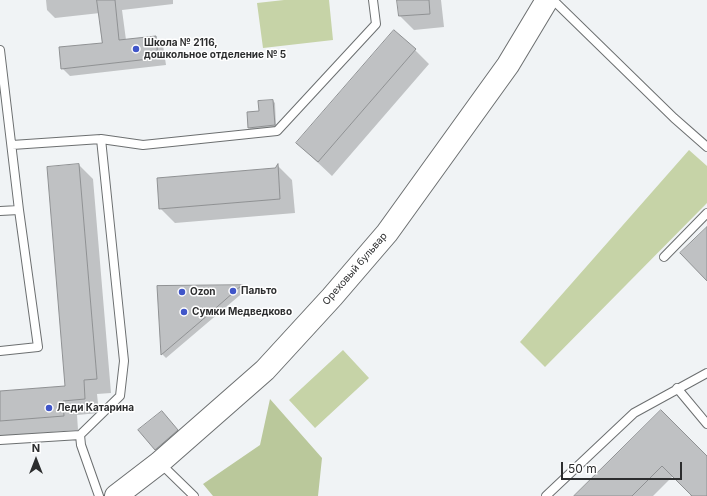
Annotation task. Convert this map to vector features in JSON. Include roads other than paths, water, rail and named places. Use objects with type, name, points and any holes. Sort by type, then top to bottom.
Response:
[{"type":"street","name":"Ореховый бульвар","points":[[116,496],[159,463],[264,370],[332,297],[387,233],[508,65],[547,0]]},
{"type":"lane","points":[[12,145],[101,139],[143,145],[277,132],[376,24],[372,0]]},
{"type":"lane","points":[[553,0],[674,118],[707,147]]},
{"type":"lane","points":[[0,50],[19,210],[38,347],[0,351]]},
{"type":"lane","points":[[0,440],[80,435],[120,396],[124,361],[101,139]]},
{"type":"lane","points":[[0,211],[19,210]]},
{"type":"lane","points":[[664,258],[707,213]]},
{"type":"lane","points":[[546,496],[634,413],[707,373]]},
{"type":"lane","points":[[678,388],[707,424]]},
{"type":"lane","points":[[80,435],[81,445],[99,496]]},
{"type":"lane","points":[[159,463],[194,496]]},
{"type":"place","name":"Школа № 2116, дошкольное отделение № 5","points":[[136,49]]},
{"type":"place","name":"Пальто","points":[[233,291]]},
{"type":"place","name":"Ozon","points":[[182,292]]},
{"type":"place","name":"Сумки Медведково","points":[[184,312]]},
{"type":"place","name":"Леди Катарина","points":[[49,408]]}]
